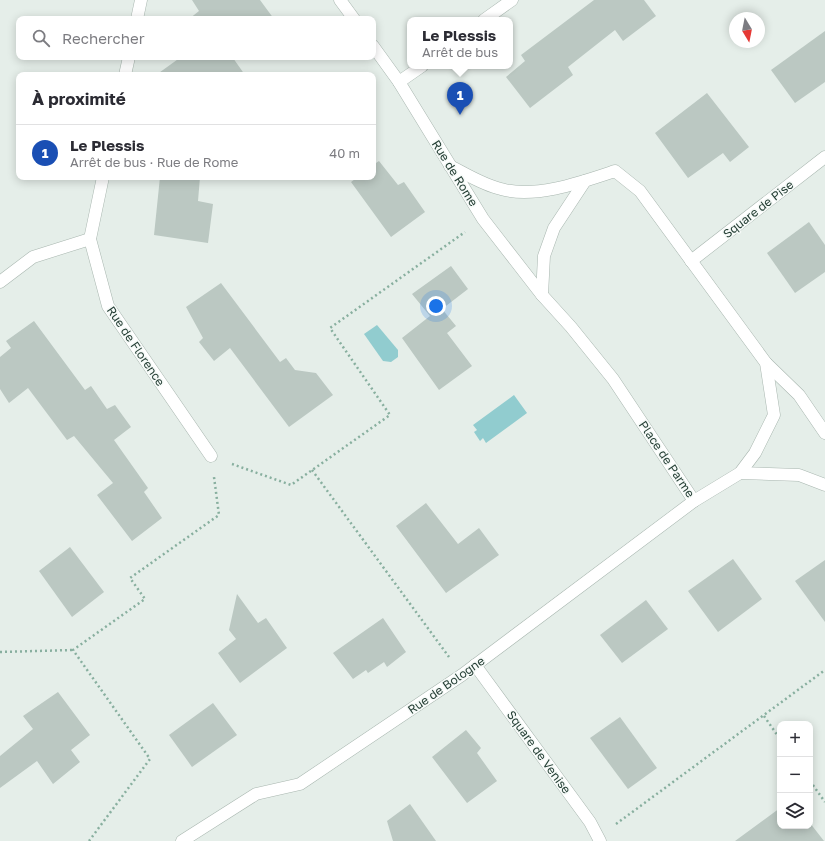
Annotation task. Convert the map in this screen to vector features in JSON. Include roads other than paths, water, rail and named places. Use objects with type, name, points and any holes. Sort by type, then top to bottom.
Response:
[{"type":"street","points":[[138,16],[141,0]]},
{"type":"street","points":[[340,0],[352,16]]},
{"type":"street","points":[[488,17],[512,0]]},
{"type":"street","name":"Rue de Rome","points":[[376,50],[399,82],[483,219],[542,295]]},
{"type":"street","points":[[126,72],[128,60]]},
{"type":"street","points":[[399,82],[418,69]]},
{"type":"street","name":"Square de Pise","points":[[691,261],[825,157]]},
{"type":"street","name":"Place de Parme","points":[[450,166],[500,190],[529,193],[585,181],[615,171],[640,191],[766,363],[774,415],[755,453],[740,473],[694,501],[613,378],[571,327],[542,295]]},
{"type":"street","name":"Rue de Florence","points":[[102,180],[90,239],[108,306],[211,456]]},
{"type":"street","points":[[542,295],[544,256],[554,228],[585,181]]},
{"type":"street","points":[[0,282],[33,257],[90,239]]},
{"type":"street","points":[[766,363],[799,395],[825,433]]},
{"type":"street","points":[[740,473],[799,475],[825,484]]},
{"type":"street","name":"Rue de Bologne","points":[[182,841],[256,794],[300,784],[476,665],[694,501]]},
{"type":"street","name":"Square de Venise","points":[[476,665],[590,822],[599,839]]},
{"type":"water","points":[[377,325],[398,350],[398,357],[391,362],[383,361],[364,334]]},
{"type":"water","points":[[514,395],[527,413],[486,443],[483,438],[480,441],[474,432],[477,430],[473,425]]},
{"type":"place","name":"Le Plessis","points":[[460,115]]}]
